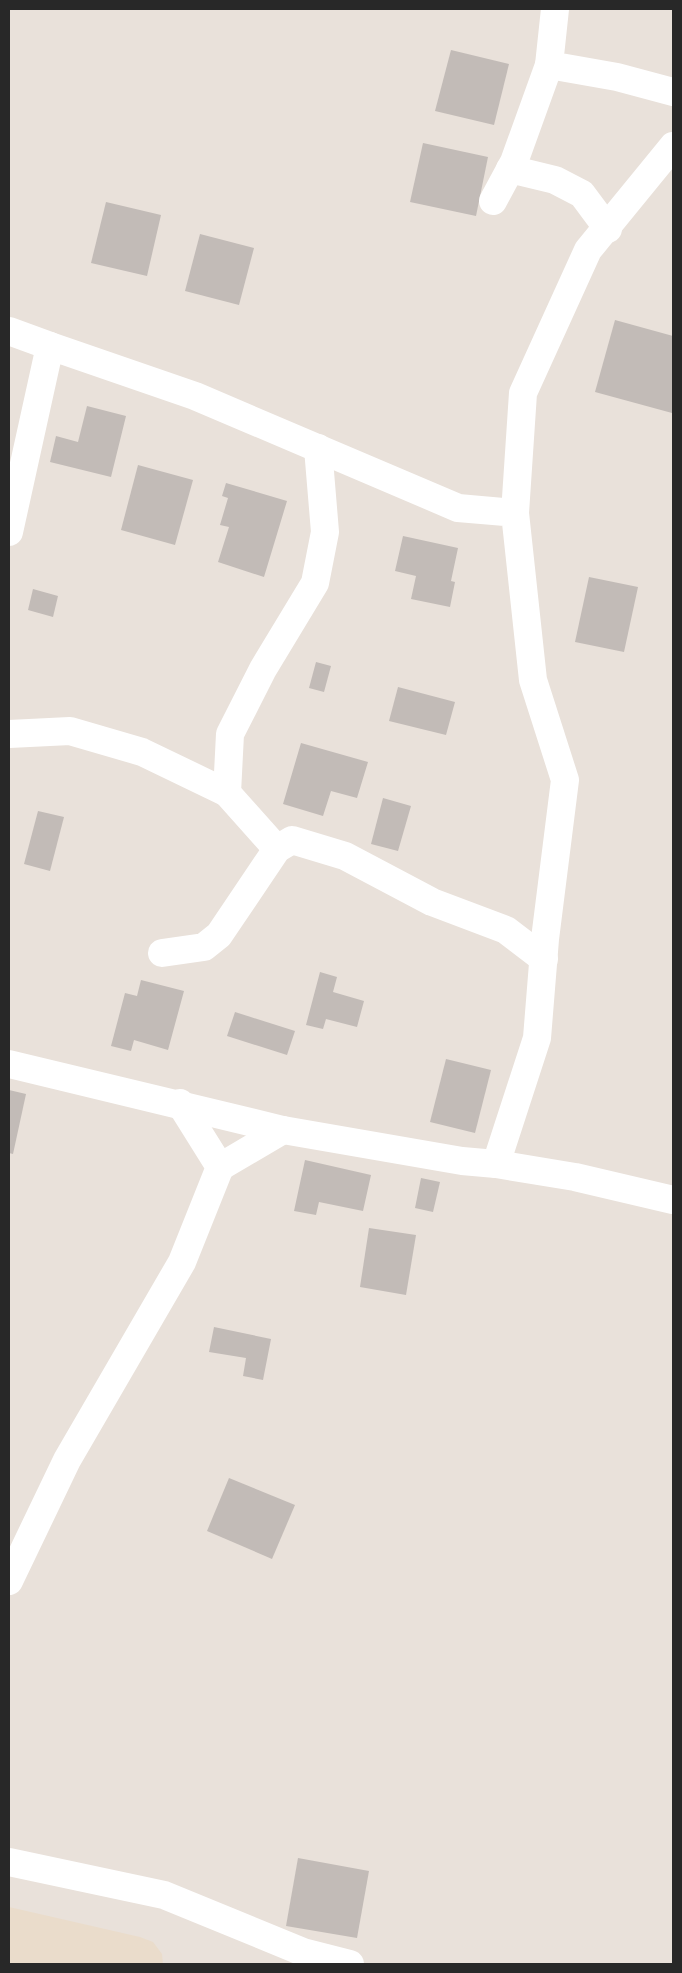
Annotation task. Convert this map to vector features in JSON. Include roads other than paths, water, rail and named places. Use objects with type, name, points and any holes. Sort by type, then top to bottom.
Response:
[{"type":"street","points":[[493,201],[510,169],[549,65],[555,9]]},
{"type":"street","points":[[549,65],[617,77],[673,92]]},
{"type":"street","points":[[496,1164],[537,1038],[544,959],[565,780],[533,680],[515,513],[523,393],[588,250],[608,229],[673,146]]},
{"type":"street","points":[[510,169],[555,180],[582,194],[608,229]]},
{"type":"street","points":[[9,331],[195,396],[458,508],[515,513]]},
{"type":"street","points":[[9,532],[50,346]]},
{"type":"street","points":[[227,794],[230,734],[263,669],[315,583],[325,532],[318,448]]},
{"type":"street","points":[[9,734],[70,731],[142,752],[227,794],[277,849]]},
{"type":"street","points":[[162,953],[204,947],[219,935],[277,849],[292,840],[345,856],[432,902],[506,930],[544,959]]},
{"type":"street","points":[[9,1064],[180,1103],[283,1130],[462,1161],[496,1164],[575,1177],[673,1200]]},
{"type":"street","points":[[180,1103],[220,1167]]},
{"type":"street","points":[[9,1582],[67,1460],[182,1262],[220,1167],[283,1130]]},
{"type":"street","points":[[9,1862],[164,1895],[303,1952],[350,1964]]}]
